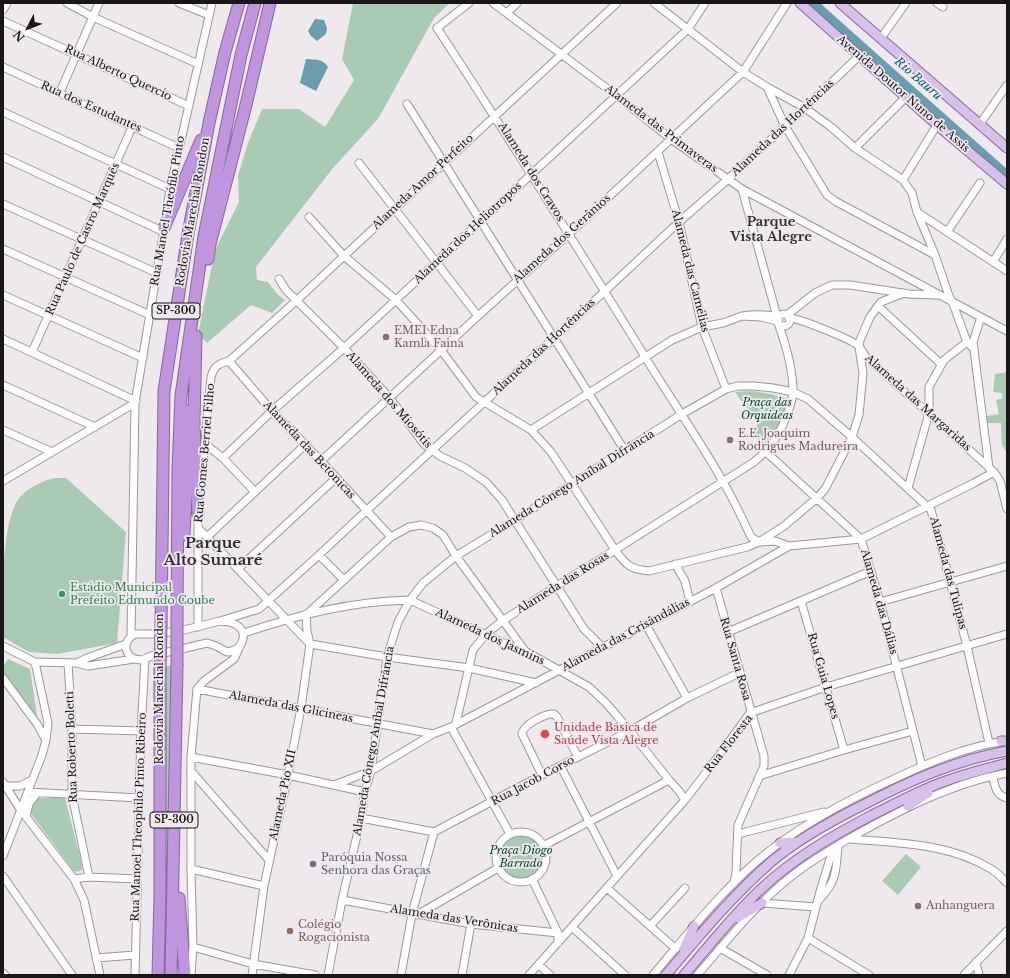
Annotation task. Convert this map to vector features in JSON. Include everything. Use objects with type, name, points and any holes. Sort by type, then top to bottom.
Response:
[{"type":"highway","name":"Rodovia Marechal Rondon","points":[[158,975],[164,391],[188,234],[209,123],[238,3]]},
{"type":"highway","name":"Rodovia Marechal Rondon","points":[[171,975],[177,666],[176,602],[178,469],[181,396],[204,236],[241,55],[255,3]]},
{"type":"highway","points":[[176,602],[184,547],[188,400],[210,244],[246,105],[270,3]]},
{"type":"highway","name":"SP-300","points":[[164,230],[209,123]]},
{"type":"highway","points":[[196,336],[194,422],[198,516]]},
{"type":"highway","points":[[173,866],[178,876],[185,975]]},
{"type":"main road","name":"Avenida Doutor Nuno de Assis","points":[[800,3],[937,125],[1007,184]]},
{"type":"main road","points":[[840,3],[1007,148]]},
{"type":"main road","points":[[666,975],[716,917],[753,879],[798,842],[845,814],[939,769],[987,755],[1007,751]]},
{"type":"main road","points":[[684,975],[729,922],[760,889],[786,867],[813,848],[864,819],[942,782],[1007,764]]},
{"type":"main road","points":[[908,806],[942,782]]},
{"type":"main road","points":[[780,843],[798,842]]},
{"type":"main road","points":[[729,922],[762,903]]},
{"type":"main road","points":[[680,958],[694,926]]},
{"type":"street","points":[[3,10],[7,3]]},
{"type":"street","points":[[66,3],[93,17],[198,64]]},
{"type":"street","points":[[60,92],[99,3]]},
{"type":"street","points":[[179,3],[209,16]]},
{"type":"street","name":"Rua Manoel Theófilo Pinto","points":[[131,636],[136,402],[170,189],[212,3]]},
{"type":"street","name":"Alameda dos Cravos","points":[[469,3],[437,28],[495,115],[570,233],[723,481]]},
{"type":"street","name":"Alameda das Primaveras","points":[[493,3],[742,190],[1007,331]]},
{"type":"street","points":[[507,13],[517,3]]},
{"type":"street","name":"Alameda Amor Perfeito","points":[[229,361],[296,301],[617,3]]},
{"type":"street","points":[[654,3],[743,72],[805,108],[831,127],[855,148],[903,180],[912,193],[917,212],[935,255],[967,342],[974,349]]},
{"type":"street","name":"Alameda dos Heliotropos","points":[[223,458],[272,411],[344,348],[481,222],[688,29],[705,3]]},
{"type":"street","name":"Alameda dos Gerânios","points":[[321,461],[658,152],[671,138],[743,72],[787,3]]},
{"type":"street","points":[[881,38],[906,3]]},
{"type":"street","name":"Rua Alberto Quercio","points":[[3,21],[188,106]]},
{"type":"street","name":"Alameda das Hortências","points":[[220,622],[259,609],[319,556],[679,222],[805,108],[859,56]]},
{"type":"street","name":"Rua dos Estudantes","points":[[3,67],[179,148]]},
{"type":"street","points":[[980,124],[1007,85]]},
{"type":"street","points":[[767,87],[785,126],[827,195],[835,201],[935,255]]},
{"type":"street","points":[[855,148],[906,97]]},
{"type":"street","points":[[407,104],[625,451]]},
{"type":"street","points":[[3,112],[170,189]]},
{"type":"street","points":[[903,180],[937,125]]},
{"type":"street","name":"Rua Paulo de Castro Marquês","points":[[32,352],[133,126]]},
{"type":"street","name":"Alameda das Camélias","points":[[658,152],[679,222],[702,327],[726,389]]},
{"type":"street","points":[[3,157],[164,230]]},
{"type":"street","points":[[359,163],[478,316]]},
{"type":"street","points":[[947,232],[980,183]]},
{"type":"street","points":[[742,190],[776,312],[784,319],[786,346]]},
{"type":"street","points":[[3,204],[157,273]]},
{"type":"street","points":[[917,212],[1007,271]]},
{"type":"street","points":[[309,217],[344,256],[396,300],[441,350],[476,397],[531,430],[552,452],[625,563],[635,569],[649,571],[747,547],[759,542],[784,526],[817,498],[825,489],[852,437],[859,415],[863,374],[859,347],[860,340],[870,317],[884,298],[883,293],[877,288]]},
{"type":"street","points":[[993,262],[1007,238]]},
{"type":"street","points":[[3,249],[150,315]]},
{"type":"street","name":"Alameda dos Miosótis","points":[[279,279],[296,301],[344,348],[390,397],[424,444],[440,456],[465,468],[486,482],[502,500],[584,629],[602,647]]},
{"type":"street","points":[[880,304],[907,293],[916,292],[918,288],[916,283]]},
{"type":"street","points":[[784,319],[815,293],[832,285],[850,285],[907,293],[939,295]]},
{"type":"street","points":[[3,295],[143,358]]},
{"type":"street","points":[[880,304],[941,364]]},
{"type":"street","name":"Alameda das Margaridas","points":[[531,430],[645,356],[672,340],[702,327],[723,323],[752,314],[768,314],[784,319],[795,318],[844,338],[859,347],[866,357],[992,470],[1000,481],[1007,509]]},
{"type":"street","points":[[723,481],[751,537],[759,542],[776,541],[789,546],[861,539],[974,483],[992,470],[973,342],[981,317]]},
{"type":"street","points":[[784,319],[786,346]]},
{"type":"street","points":[[3,339],[136,402]]},
{"type":"street","points":[[908,488],[929,413],[929,387],[944,360],[967,342]]},
{"type":"street","name":"Alameda das Rosas","points":[[454,725],[473,650],[486,634],[502,621],[754,462],[766,452],[776,440],[791,403],[793,392],[792,372],[786,346]]},
{"type":"street","name":"Alameda das Betonicas","points":[[229,361],[272,411],[321,461],[391,537]]},
{"type":"street","name":"Rua Gomes Berriel Filho","points":[[198,627],[198,516],[211,377],[218,364],[229,361]]},
{"type":"street","points":[[3,385],[95,427]]},
{"type":"street","name":"Alameda das Tulipas","points":[[726,389],[738,386],[773,388],[793,392],[812,403],[852,437],[931,510],[967,646],[989,743]]},
{"type":"street","name":"Alameda Cônego Aníbal Difrância","points":[[328,975],[342,900],[362,818],[365,792],[371,771],[379,724],[387,657],[398,622],[410,600],[423,583],[456,556],[682,414],[726,389]]},
{"type":"street","points":[[4,479],[136,402]]},
{"type":"street","points":[[122,411],[131,411],[135,414]]},
{"type":"street","points":[[3,430],[52,452]]},
{"type":"street","points":[[205,444],[223,458],[255,492]]},
{"type":"street","points":[[207,537],[305,445]]},
{"type":"street","name":"Alameda das Dálias","points":[[766,452],[861,539],[880,602],[922,766]]},
{"type":"street","points":[[238,569],[336,478]]},
{"type":"street","points":[[306,614],[391,537],[409,527],[421,525],[433,528],[443,535],[456,556],[525,651]]},
{"type":"street","points":[[199,529],[310,644],[387,657],[469,668],[536,683]]},
{"type":"street","name":"Alameda das Crisândálias","points":[[334,785],[371,771],[433,734],[454,725],[536,683],[690,602],[789,546]]},
{"type":"street","points":[[319,556],[344,580]]},
{"type":"street","points":[[675,564],[685,581],[690,602]]},
{"type":"street","points":[[880,602],[1007,566]]},
{"type":"street","points":[[728,632],[871,571]]},
{"type":"street","name":"Rua Santa Rosa","points":[[716,588],[750,713],[764,756],[764,766],[738,825],[734,884]]},
{"type":"street","points":[[329,593],[328,603],[336,607]]},
{"type":"street","name":"Alameda dos Jasmins","points":[[244,632],[286,619],[336,607],[394,600],[410,600],[510,646],[525,651],[589,687],[606,703],[630,731],[685,800]]},
{"type":"street","name":"Rua Guia Lopes","points":[[801,601],[844,750]]},
{"type":"street","name":"Alameda Pio XII","points":[[252,975],[264,886],[301,708],[310,644],[307,631],[306,614]]},
{"type":"street","points":[[3,646],[35,662],[77,663],[88,666],[134,659],[145,659],[151,656],[207,643],[227,652],[235,650],[240,646],[244,640],[244,632],[236,624],[231,622],[220,622],[155,634],[139,633],[131,636],[126,644],[77,663]]},
{"type":"street","points":[[646,625],[687,698]]},
{"type":"street","name":"Rua Floresta","points":[[529,975],[685,800],[750,713],[826,687],[1007,634]]},
{"type":"street","points":[[510,646],[515,639]]},
{"type":"street","points":[[126,644],[127,653],[134,659]]},
{"type":"street","points":[[191,975],[193,948],[190,870],[191,771],[197,689],[204,681],[229,664],[238,654],[240,646]]},
{"type":"street","name":"Rua Manoel Theophilo Pinto Ribeiro","points":[[135,975],[141,731],[145,659]]},
{"type":"street","points":[[3,856],[42,755],[46,740],[48,723],[35,662]]},
{"type":"street","name":"Rua Roberto Boletti","points":[[68,663],[72,729],[72,795],[88,877]]},
{"type":"street","name":"Rua Jacob Corso","points":[[434,832],[630,731],[687,698],[739,673]]},
{"type":"street","points":[[3,678],[37,724],[46,740]]},
{"type":"street","name":"Alameda das Glicineas","points":[[197,689],[433,734]]},
{"type":"street","points":[[542,775],[522,734],[522,730],[526,726],[549,714],[554,714],[557,717],[578,757]]},
{"type":"street","points":[[37,724],[44,725],[48,723]]},
{"type":"street","points":[[454,725],[492,802],[510,834]]},
{"type":"street","points":[[72,729],[141,731]]},
{"type":"street","points":[[759,776],[913,731]]},
{"type":"street","points":[[653,975],[694,926],[734,884],[757,861],[780,843],[830,810],[937,759],[969,748],[1005,741]]},
{"type":"street","points":[[192,757],[288,775],[365,792]]},
{"type":"street","points":[[561,767],[618,876]]},
{"type":"street","points":[[191,771],[269,860]]},
{"type":"street","points":[[697,975],[720,948],[773,892],[822,854],[908,806],[957,787],[1007,773]]},
{"type":"street","points":[[993,776],[996,791],[1003,797],[1007,798]]},
{"type":"street","points":[[5,784],[20,786],[32,780]]},
{"type":"street","points":[[543,846],[588,821],[669,780]]},
{"type":"street","points":[[5,784],[20,809],[74,879],[84,900],[99,974]]},
{"type":"street","points":[[28,792],[139,798]]},
{"type":"street","points":[[26,816],[29,804],[37,793]]},
{"type":"street","points":[[738,834],[830,810]]},
{"type":"street","points":[[362,818],[434,832],[401,975]]},
{"type":"street","points":[[525,832],[539,839],[543,846],[546,853],[546,861],[543,868],[532,879],[525,882],[510,879],[498,868],[496,852],[503,839],[510,834],[525,832]]},
{"type":"street","points":[[849,839],[920,846],[955,852],[991,869],[1007,883]]},
{"type":"street","points":[[789,975],[808,938],[816,905],[835,847]]},
{"type":"street","points":[[415,914],[498,868]]},
{"type":"street","points":[[190,870],[264,886]]},
{"type":"street","points":[[3,876],[72,975]]},
{"type":"street","points":[[74,879],[88,877],[137,879]]},
{"type":"street","points":[[532,879],[558,933],[558,943]]},
{"type":"street","points":[[607,888],[676,949]]},
{"type":"street","points":[[650,926],[684,888]]},
{"type":"street","name":"Alameda das Verônicas","points":[[342,900],[471,924],[558,933]]},
{"type":"street","points":[[762,903],[816,905]]},
{"type":"street","points":[[462,975],[471,924]]},
{"type":"street","points":[[572,927],[625,975]]},
{"type":"street","points":[[964,975],[1007,931]]},
{"type":"street","points":[[808,938],[869,975]]},
{"type":"street","points":[[193,948],[253,964],[315,975]]},
{"type":"street","points":[[720,948],[767,975]]},
{"type":"street","points":[[96,958],[135,955]]},
{"type":"street","points":[[976,962],[979,975]]},
{"type":"street","points":[[538,965],[550,975]]},
{"type":"green space","points":[[353,3],[450,3],[434,18],[378,119],[333,168],[256,267],[257,280],[268,282],[277,294],[285,300],[272,313],[251,305],[207,343],[198,334],[215,250],[239,202],[238,175],[248,143],[262,109],[299,109],[325,127],[354,80],[342,59]]},
{"type":"green space","points":[[1007,372],[1007,453],[1002,445],[1001,423],[987,423],[987,416],[999,414],[996,400],[1003,398],[1002,393],[993,392],[995,374]]},
{"type":"green space","name":"Praça das Orquideas","points":[[753,391],[786,398],[786,405],[782,418],[762,449],[753,431],[758,424],[735,392]]},
{"type":"green space","name":"Estádio Municipal Prefeito Edmundo Coube","points":[[55,478],[66,478],[126,532],[117,643],[57,654],[29,652],[3,637],[4,563],[9,524],[20,497],[27,490]]},
{"type":"green space","points":[[8,659],[30,669],[38,723],[3,675],[3,666]]},
{"type":"green space","points":[[165,666],[173,666],[168,975],[161,975]]},
{"type":"green space","points":[[39,798],[65,798],[82,870],[76,872],[73,870],[29,811],[33,800]]},
{"type":"green space","name":"Praça Diogo Barrado","points":[[521,833],[530,835],[538,840],[543,848],[545,857],[543,866],[538,874],[530,879],[521,881],[512,879],[504,874],[499,866],[497,857],[499,848],[504,840],[512,835]]},
{"type":"green space","points":[[906,854],[921,867],[898,895],[882,881]]},
{"type":"water","points":[[804,3],[820,3],[1007,169],[1007,182]]},
{"type":"water","points":[[315,19],[324,20],[327,28],[326,34],[317,41],[308,31]]},
{"type":"water","points":[[306,59],[321,61],[328,67],[316,91],[300,83]]},
{"type":"place","name":"EMEI Edna Kamla Faina","points":[[386,337]]},
{"type":"place","name":"E.E. Joaquim Rodrigues Madureira","points":[[730,440]]},
{"type":"place","name":"Estádio Municipal Prefeito Edmundo Coube","points":[[62,594]]},
{"type":"place","name":"Unidade Básica de Saúde Vista Alegre","points":[[545,734]]},
{"type":"place","name":"Paróquia Nossa Senhora das Graças","points":[[313,864]]},
{"type":"place","name":"Anhanguera","points":[[918,906]]},
{"type":"place","name":"Colégio Rogacionista","points":[[290,931]]},
{"type":"district","name":"Parque Vista Alegre","points":[[771,230]]},
{"type":"district","name":"Parque Alto Sumaré","points":[[213,552]]},
{"type":"water label","name":"Rio Bauru","points":[[918,79]]}]
